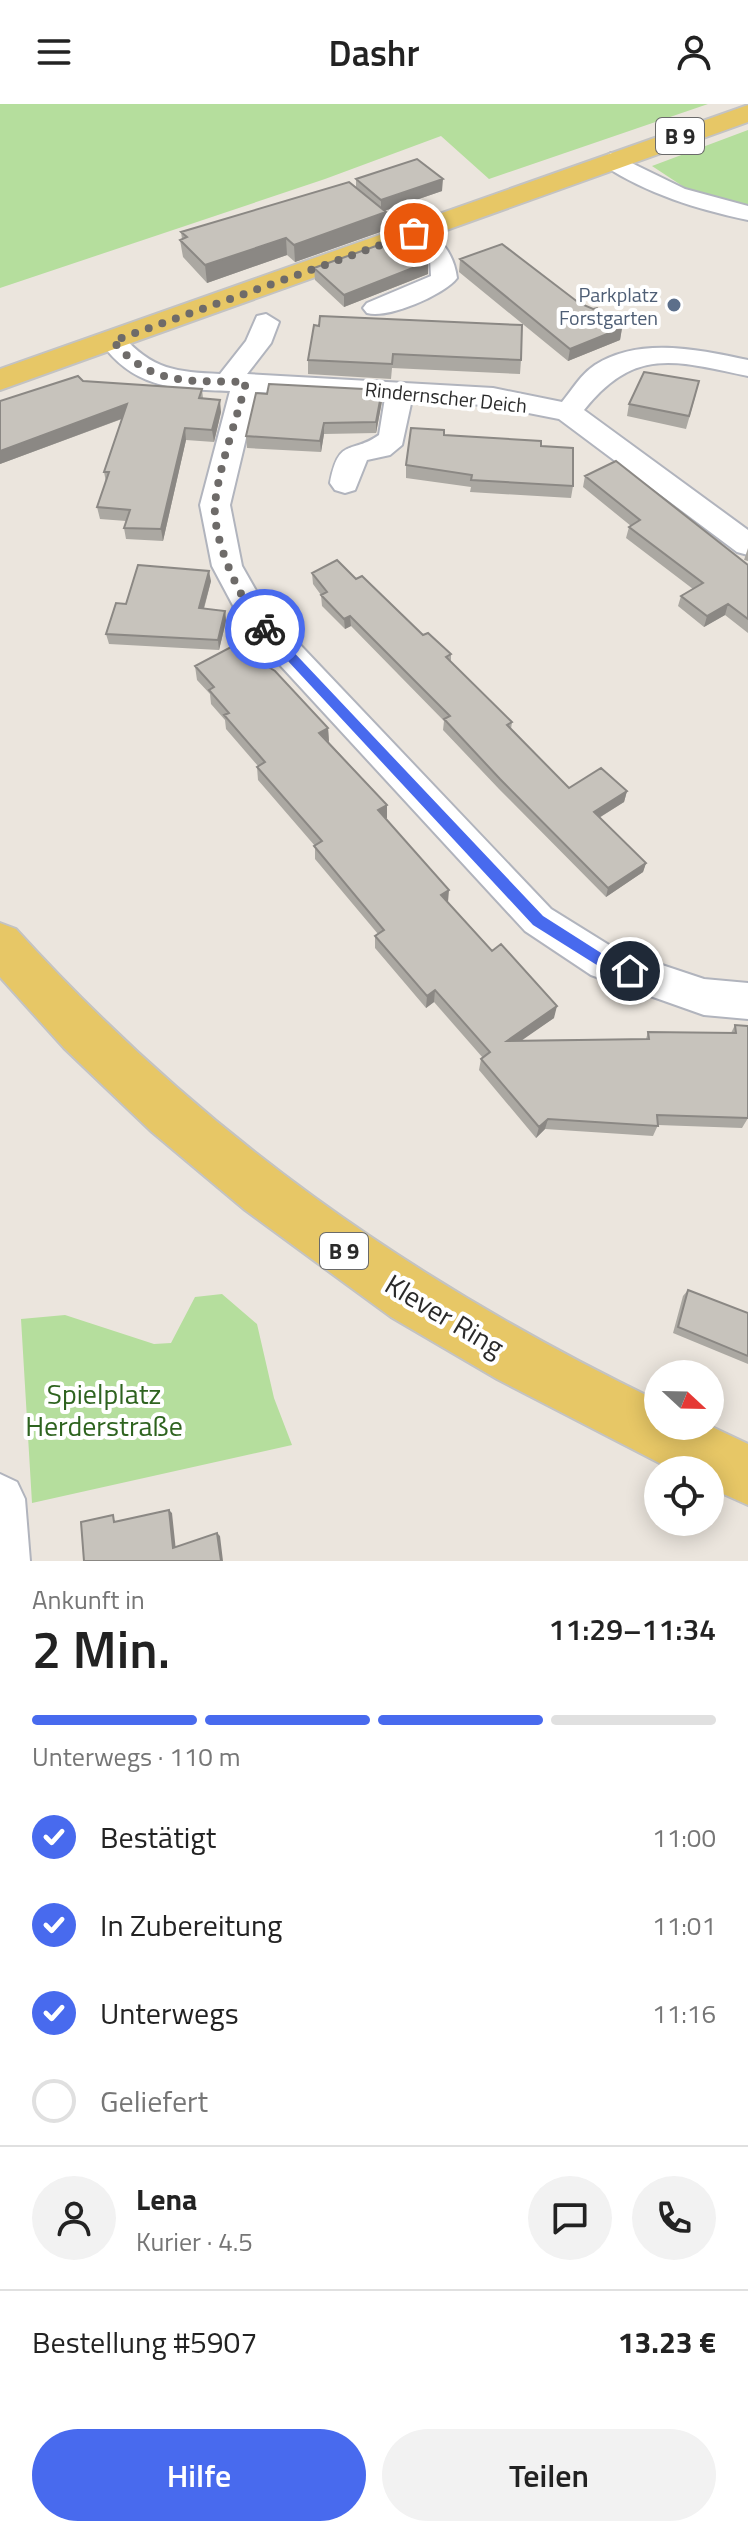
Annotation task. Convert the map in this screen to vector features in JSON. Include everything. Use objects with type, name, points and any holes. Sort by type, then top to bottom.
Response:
[{"type":"main road","name":"B 9","points":[[0,380],[748,113]]},
{"type":"main road","name":"Klever Ring","points":[[0,943],[53,1006],[142,1089],[239,1173],[318,1234],[439,1316],[612,1410],[748,1475]]},
{"type":"street","points":[[611,160],[685,200],[748,213]]},
{"type":"street","points":[[376,308],[434,287],[444,278],[442,257],[414,233]]},
{"type":"street","points":[[266,322],[261,343],[235,364],[239,382],[215,505],[227,566],[255,618],[538,920],[605,963],[704,997],[748,1001]]},
{"type":"street","name":"Rindernscher Deich","points":[[113,341],[124,354],[165,380],[400,389],[493,397],[568,412],[748,545]]},
{"type":"street","points":[[568,412],[605,371],[639,358],[692,356],[748,368]]},
{"type":"street","points":[[345,483],[348,465],[358,452],[380,448],[392,439],[400,389]]},
{"type":"street","points":[[0,1499],[5,1561]]},
{"type":"green space","points":[[0,104],[708,104],[489,179],[441,136],[325,179],[0,288]]},
{"type":"green space","points":[[748,130],[748,205],[693,193],[652,166]]},
{"type":"green space","name":"Spielplatz Herderstraße","points":[[222,1294],[257,1324],[274,1398],[292,1445],[32,1503],[21,1319],[65,1315],[154,1344],[171,1343],[195,1297]]},
{"type":"building","points":[[417,159],[443,179],[381,200],[356,179]]},
{"type":"building","points":[[349,182],[386,212],[294,245],[286,238],[205,265],[180,240],[187,237],[181,232]]},
{"type":"building","points":[[407,235],[428,252],[428,262],[344,295],[314,268]]},
{"type":"building","points":[[502,244],[579,303],[597,308],[622,328],[570,349],[460,259]]},
{"type":"building","points":[[320,316],[522,325],[521,360],[393,354],[392,364],[308,360],[314,325],[319,326]]},
{"type":"building","points":[[644,372],[699,381],[689,416],[629,404]]},
{"type":"building","points":[[78,376],[83,381],[202,389],[199,398],[220,400],[212,430],[185,428],[161,529],[124,528],[130,510],[97,507],[109,472],[104,472],[127,404],[0,451],[0,401]]},
{"type":"building","points":[[269,384],[382,390],[376,422],[324,423],[320,441],[246,436],[256,393],[267,394]]},
{"type":"building","points":[[411,428],[444,430],[444,435],[541,441],[541,446],[573,448],[573,486],[471,480],[472,475],[406,465]]},
{"type":"building","points":[[616,461],[748,565],[748,619],[728,604],[707,616],[681,596],[703,583],[629,527],[640,520],[585,476]]},
{"type":"building","points":[[337,560],[356,579],[362,576],[423,635],[428,633],[451,654],[446,657],[512,722],[507,725],[569,788],[601,768],[627,791],[594,812],[646,863],[608,888],[444,719],[450,716],[350,616],[344,619],[321,595],[327,592],[312,573]]},
{"type":"building","points":[[138,565],[209,571],[199,608],[225,611],[218,640],[106,634],[116,603],[126,604]]},
{"type":"building","points":[[250,637],[271,659],[262,663],[275,671],[328,728],[319,733],[387,805],[378,810],[449,890],[441,895],[492,951],[501,944],[557,1006],[507,1041],[649,1039],[648,1032],[736,1033],[735,1025],[748,1026],[748,1118],[657,1115],[658,1126],[548,1119],[539,1127],[481,1059],[490,1052],[435,990],[427,996],[375,936],[384,930],[314,846],[322,841],[257,767],[265,762],[224,715],[229,713],[209,690],[214,687],[195,666]]},
{"type":"building","points":[[688,1290],[748,1313],[748,1356],[678,1327]]},
{"type":"building","points":[[169,1510],[173,1548],[217,1533],[221,1561],[84,1561],[81,1522],[113,1515],[114,1522]]},
{"type":"way so far","points":[[265,629],[255,618],[227,566],[215,505],[246,382],[165,380],[124,354],[113,341],[414,233]]},
{"type":"place","name":"Parkplatz Forstgarten","points":[[674,305]]},
{"type":"route","points":[[265,629],[538,920],[605,963],[630,971]]}]
